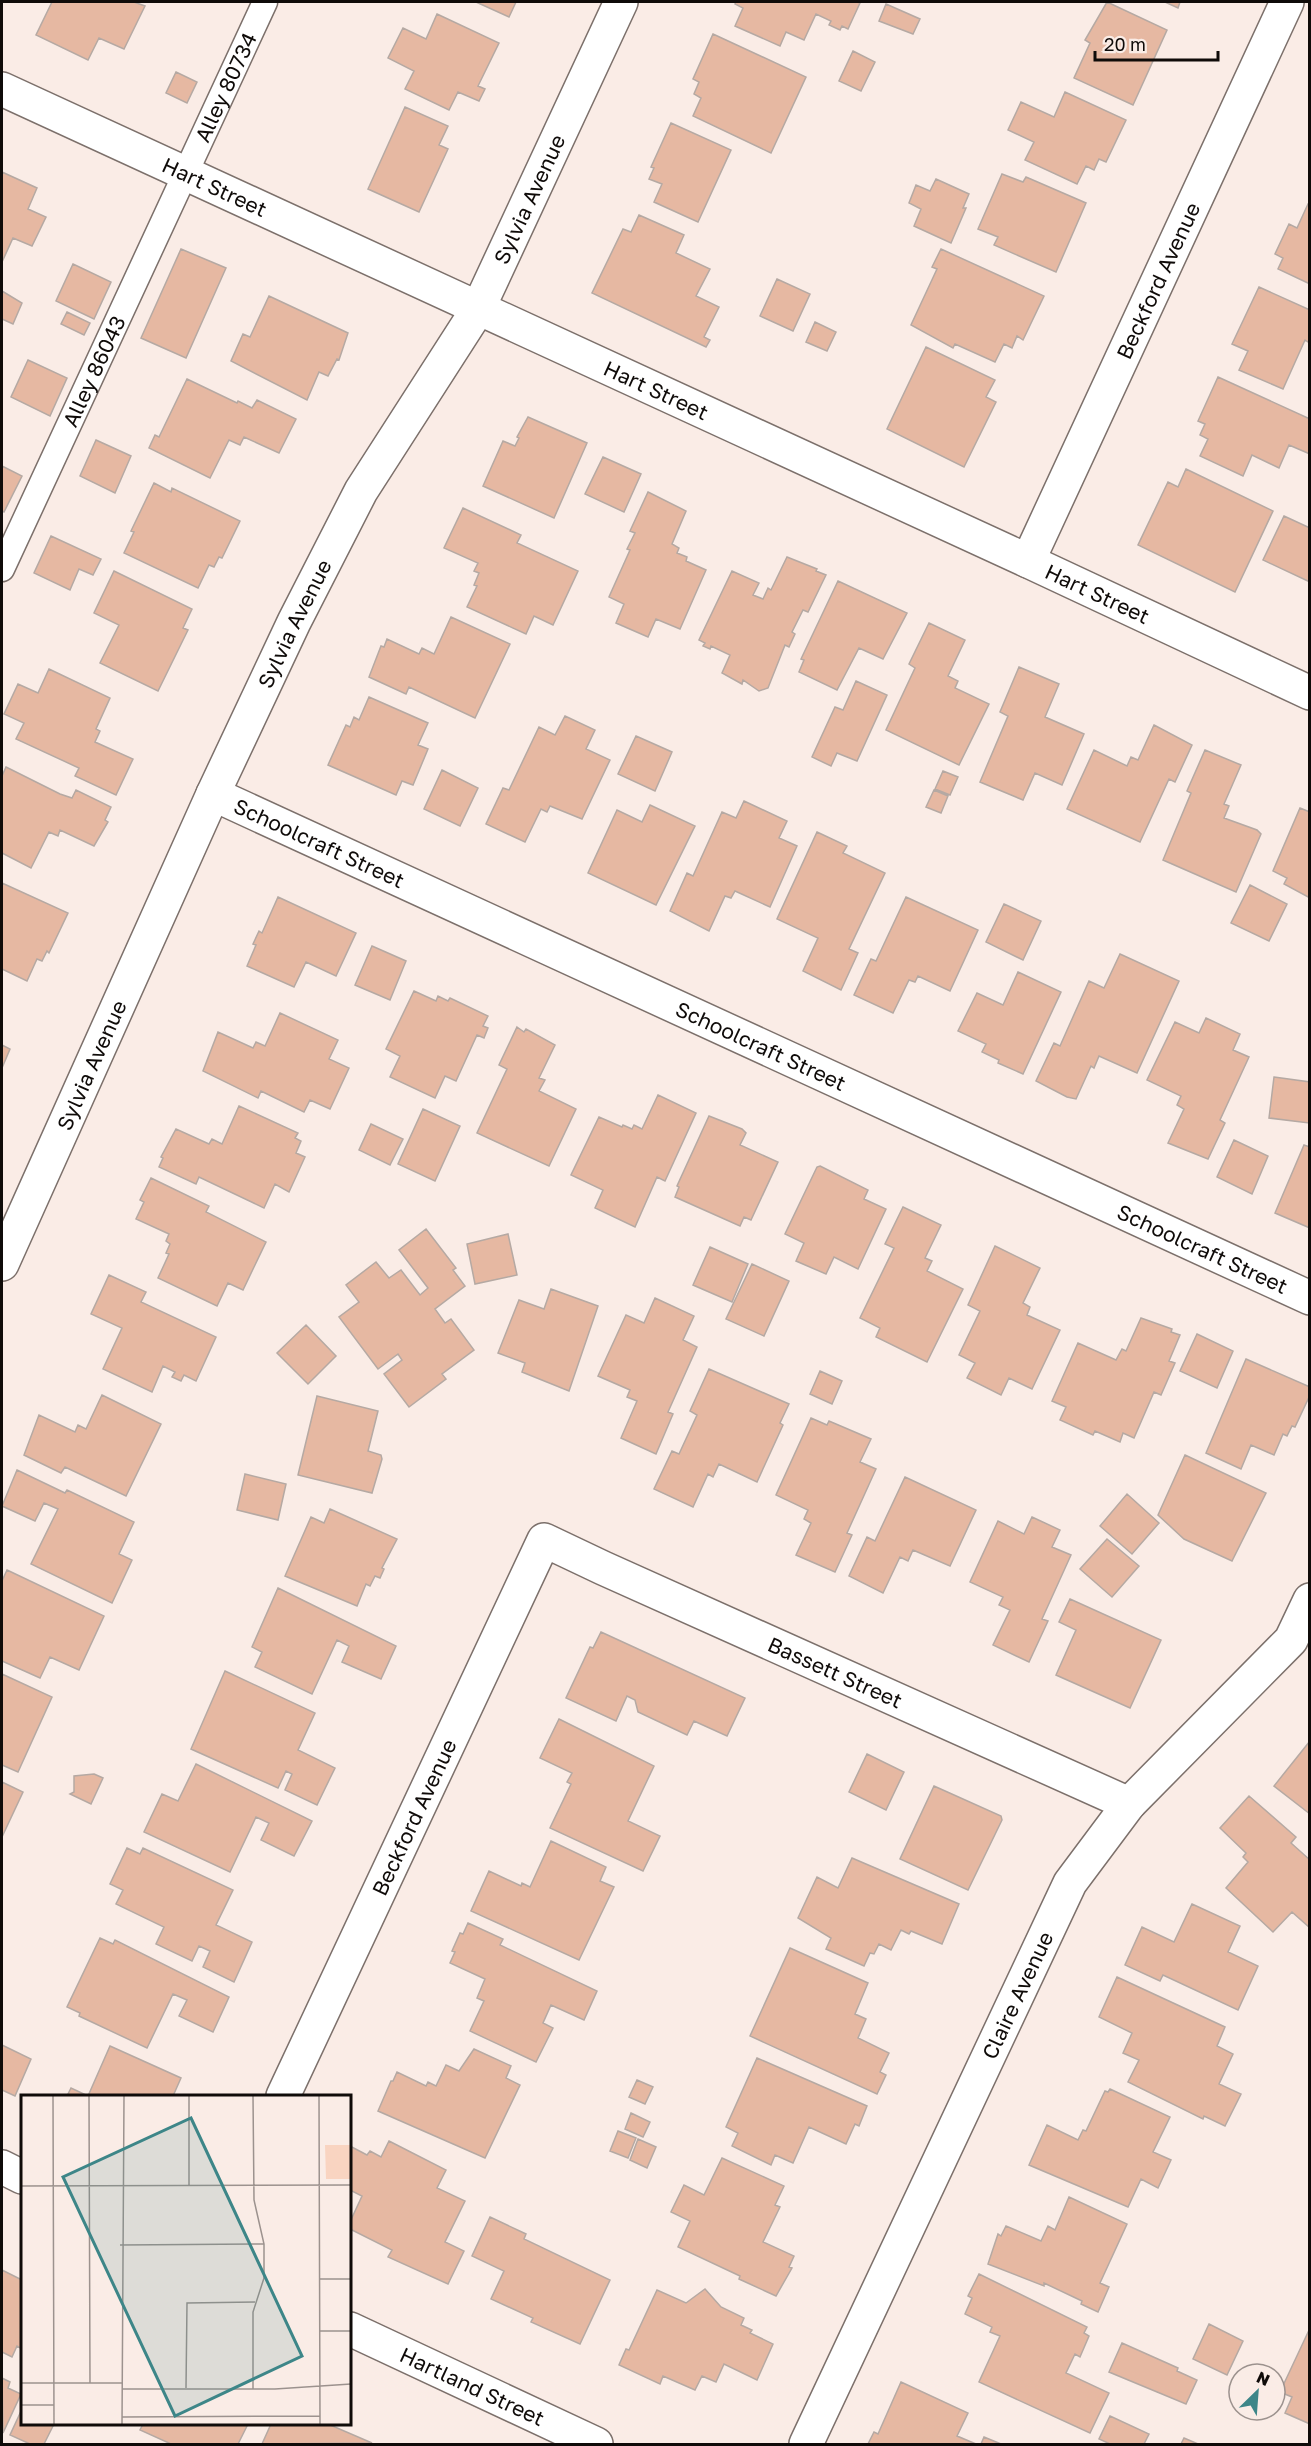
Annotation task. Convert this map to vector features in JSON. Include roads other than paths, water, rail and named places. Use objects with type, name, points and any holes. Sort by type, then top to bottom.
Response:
[{"type":"street","name":"Sylvia Avenue","points":[[2,1264],[213,794],[294,622],[362,491],[478,309],[621,2]]},
{"type":"street","name":"Beckford Avenue","points":[[1028,561],[1287,2]]},
{"type":"street","name":"Hart Street","points":[[2,89],[1310,693]]},
{"type":"street","name":"Schoolcraft Street","points":[[213,794],[1310,1298]]},
{"type":"street","name":"Beckford Avenue","points":[[284,2095],[544,1540]]},
{"type":"street","name":"Bassett Street","points":[[544,1540],[1129,1804]]},
{"type":"street","name":"Claire Avenue","points":[[806,2445],[1070,1883],[1129,1804],[1290,1640],[1310,1600]]},
{"type":"street","points":[[2,2167],[21,2176]]},
{"type":"street","name":"Hartland Street","points":[[351,2329],[596,2445]]},
{"type":"lane","name":"Alley 80734","points":[[185,174],[265,2]]},
{"type":"lane","name":"Alley 86043","points":[[2,569],[185,174]]}]
